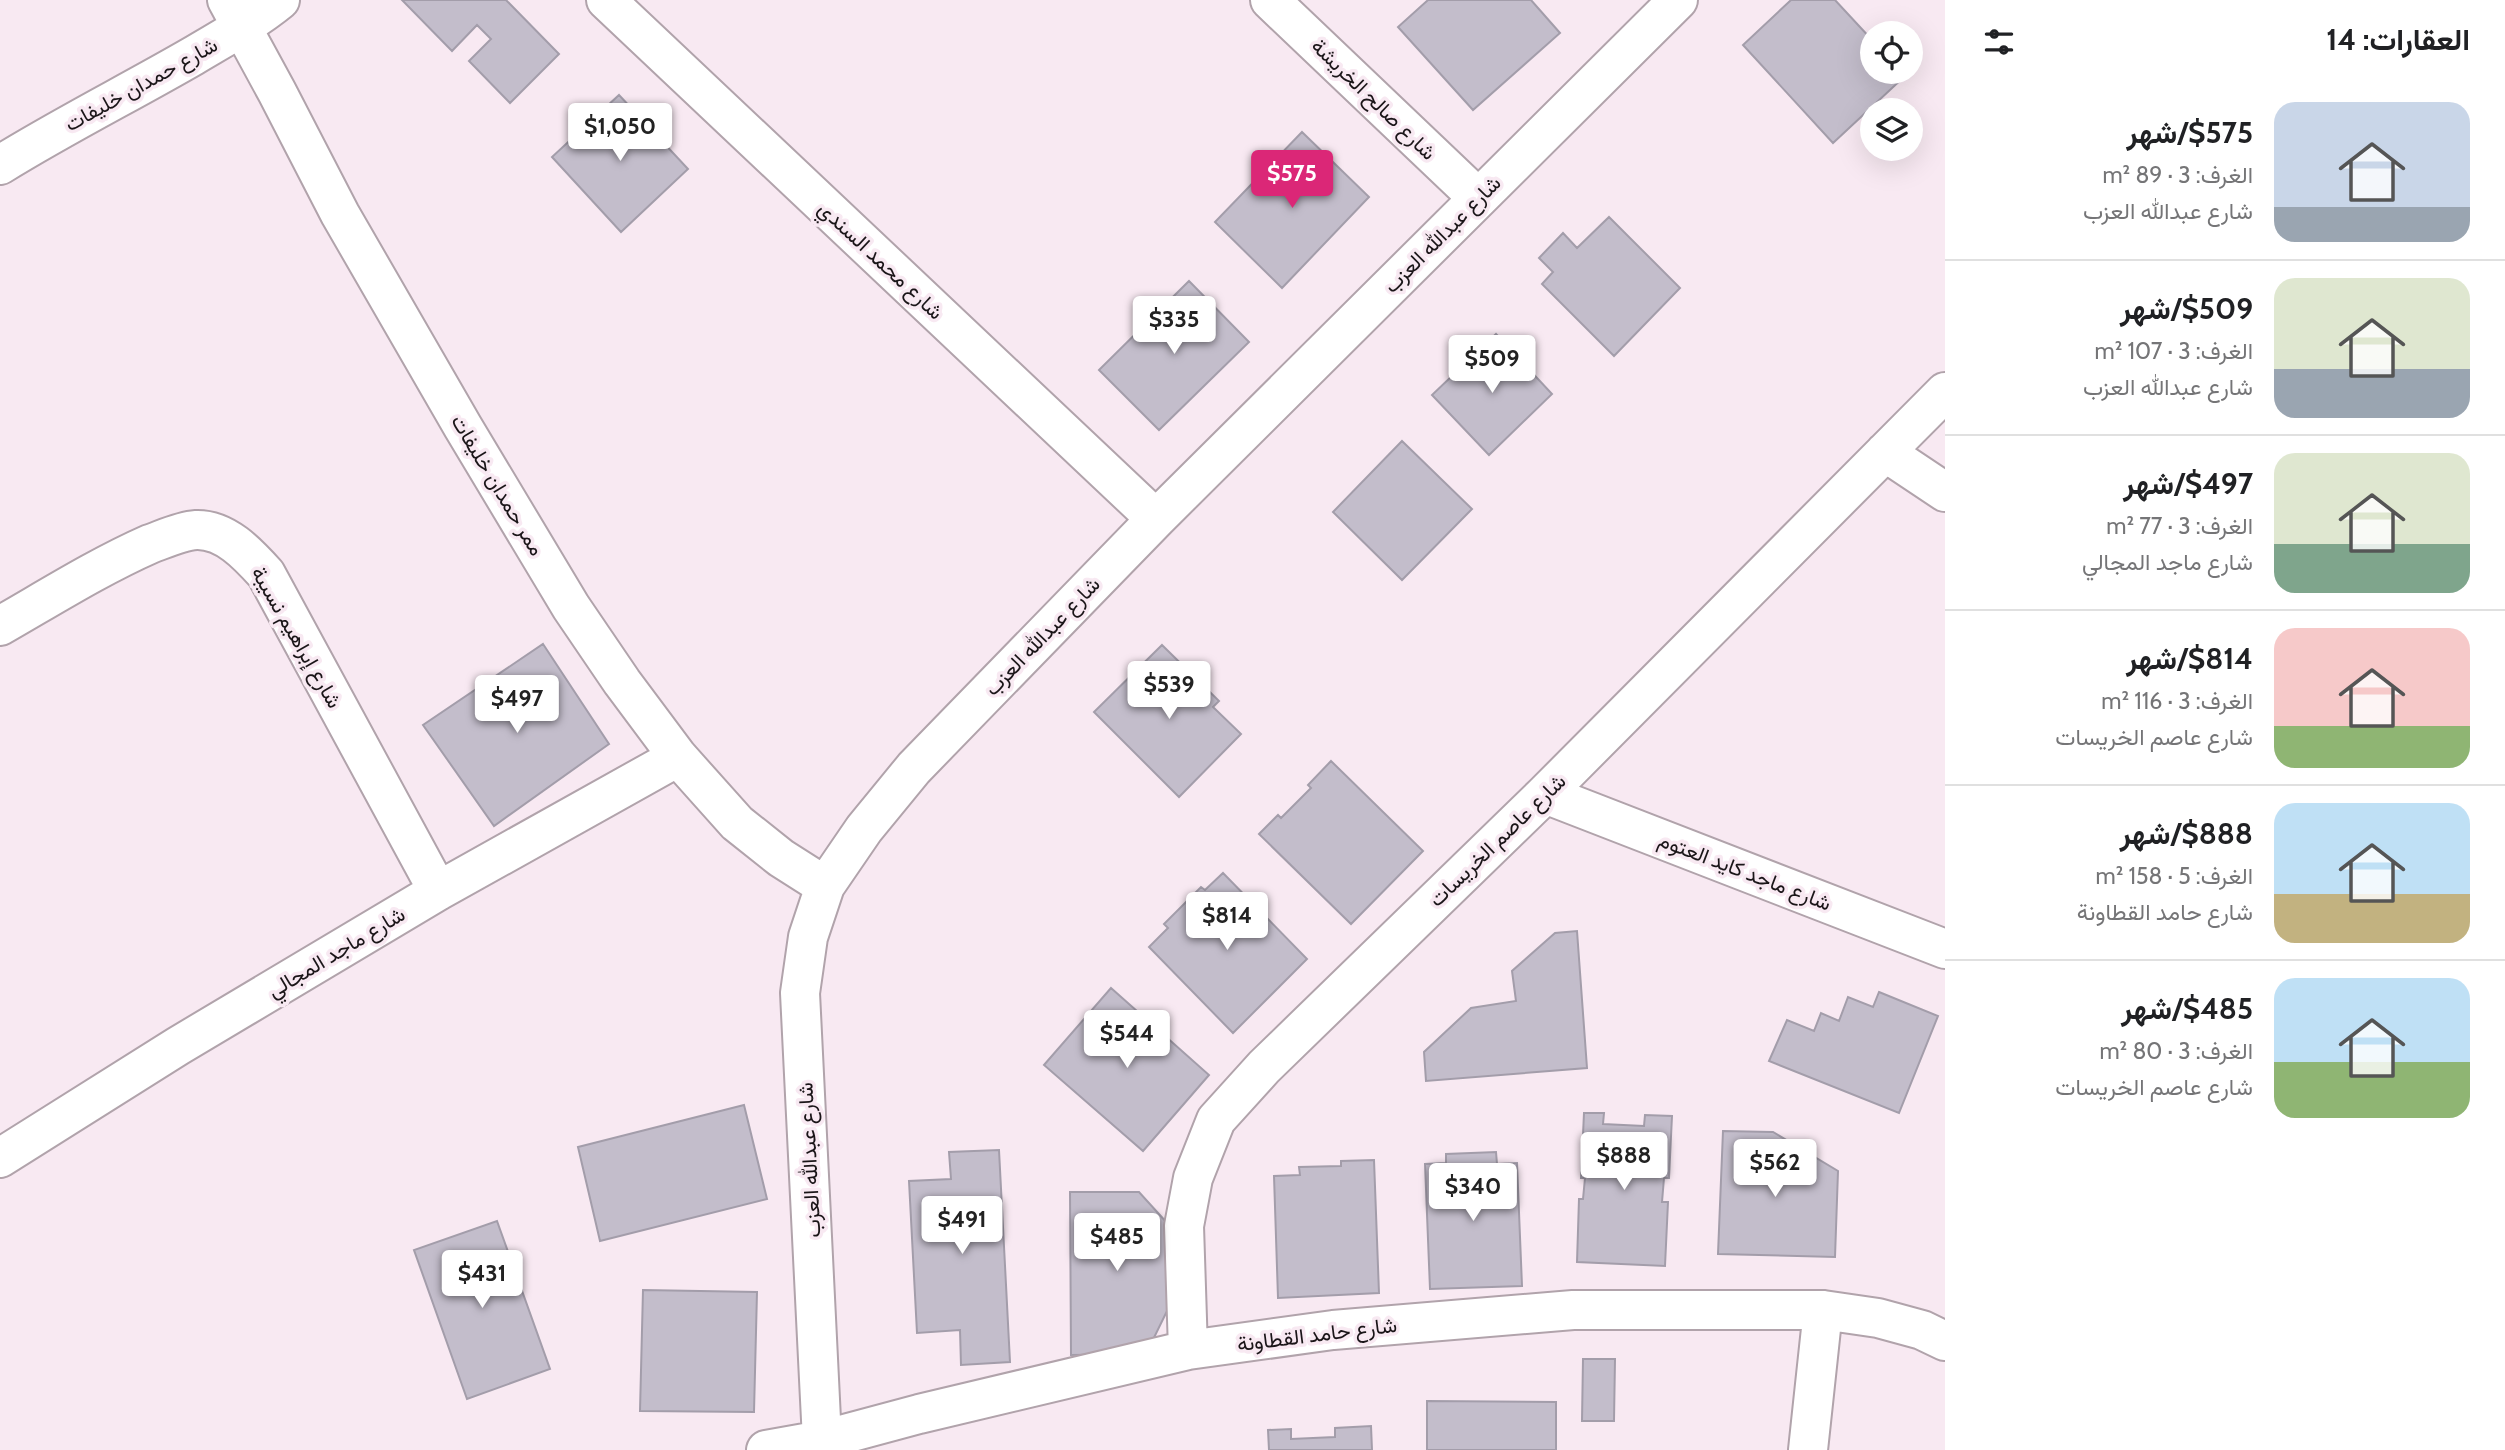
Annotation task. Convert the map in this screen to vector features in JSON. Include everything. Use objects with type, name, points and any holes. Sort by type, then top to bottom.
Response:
[{"type":"street","name":"شارع حمدان خليفات","points":[[0,165],[52,133],[155,78],[235,13],[280,0]]},
{"type":"street","name":"شارع محمد السندي","points":[[607,0],[1156,519]]},
{"type":"street","name":"شارع صالح الخريشة","points":[[1270,0],[1478,198]]},
{"type":"street","name":"شارع عبدالله العزب","points":[[822,1440],[800,993],[808,937],[825,886],[864,829],[914,768],[1156,519],[1678,3]]},
{"type":"street","name":"ممر حمدان خليفات","points":[[235,13],[340,214],[463,428],[571,607],[678,757],[737,823],[781,858],[825,886]]},
{"type":"street","name":"شارع عاصم الخريسات","points":[[1188,1350],[1184,1226],[1193,1178],[1216,1120],[1264,1067],[1545,793],[1945,392]]},
{"type":"street","points":[[1885,452],[1945,492]]},
{"type":"street","name":"شارع إبراهيم نسيبة","points":[[0,626],[118,558],[167,537],[196,530],[220,535],[244,551],[266,574],[438,891]]},
{"type":"street","name":"شارع ماجد المجالي","points":[[0,1158],[178,1046],[438,891],[678,757]]},
{"type":"street","name":"شارع ماجد كايد العتوم","points":[[1545,793],[1945,949]]},
{"type":"street","name":"شارع حامد القطاونة","points":[[766,1450],[822,1440],[1188,1350],[1333,1330],[1573,1310],[1823,1310],[1878,1318],[1922,1330],[1945,1340]]},
{"type":"street","points":[[1808,1450],[1823,1310]]},
{"type":"building","points":[[402,0],[506,0],[559,54],[510,103],[469,61],[491,39],[477,25],[452,51]]},
{"type":"building","points":[[1428,0],[1531,0],[1560,33],[1473,110],[1398,27]]},
{"type":"building","points":[[1791,0],[1835,0],[1860,27],[1860,84],[1896,84],[1881,98],[1860,98],[1860,118],[1833,143],[1743,45]]},
{"type":"building","points":[[619,95],[688,169],[621,232],[552,157]]},
{"type":"building","points":[[1302,132],[1369,197],[1282,288],[1215,222]]},
{"type":"building","points":[[1609,217],[1680,288],[1614,356],[1542,284],[1553,272],[1539,258],[1563,233],[1577,248]]},
{"type":"building","points":[[1189,281],[1249,342],[1159,430],[1099,370]]},
{"type":"building","points":[[1496,334],[1552,394],[1489,455],[1432,395]]},
{"type":"building","points":[[1402,441],[1472,509],[1402,580],[1333,512]]},
{"type":"building","points":[[543,644],[609,744],[494,826],[423,725]]},
{"type":"building","points":[[1162,645],[1219,701],[1213,707],[1241,734],[1179,797],[1094,712]]},
{"type":"building","points":[[1331,761],[1423,851],[1351,924],[1259,834],[1278,815],[1281,818],[1311,788],[1308,785]]},
{"type":"building","points":[[1223,873],[1307,959],[1233,1033],[1149,947],[1168,928],[1164,924],[1201,887],[1205,890]]},
{"type":"building","points":[[1577,931],[1587,1068],[1426,1081],[1424,1052],[1471,1008],[1516,1001],[1512,971],[1555,933]]},
{"type":"building","points":[[1111,988],[1209,1075],[1143,1151],[1044,1065]]},
{"type":"building","points":[[1879,992],[1938,1016],[1899,1113],[1769,1061],[1787,1020],[1814,1031],[1821,1013],[1839,1021],[1848,997],[1873,1007]]},
{"type":"building","points":[[744,1105],[767,1199],[600,1241],[578,1147]]},
{"type":"building","points":[[1584,1113],[1604,1113],[1603,1124],[1644,1126],[1645,1115],[1672,1116],[1669,1178],[1664,1178],[1662,1202],[1668,1202],[1665,1266],[1577,1262],[1579,1199],[1583,1199],[1585,1178],[1581,1178]]},
{"type":"building","points":[[1723,1131],[1773,1132],[1838,1171],[1835,1257],[1718,1254]]},
{"type":"building","points":[[999,1150],[1010,1362],[961,1365],[960,1330],[917,1333],[909,1181],[951,1179],[949,1152]]},
{"type":"building","points":[[1496,1152],[1497,1164],[1517,1163],[1522,1286],[1430,1289],[1425,1164],[1446,1163],[1446,1154]]},
{"type":"building","points":[[1374,1160],[1379,1293],[1278,1298],[1274,1176],[1300,1175],[1299,1167],[1341,1166],[1341,1161]]},
{"type":"building","points":[[1070,1192],[1139,1192],[1168,1224],[1168,1309],[1146,1354],[1071,1355]]},
{"type":"building","points":[[497,1221],[550,1369],[467,1399],[414,1250]]},
{"type":"building","points":[[643,1290],[757,1292],[754,1412],[640,1411]]},
{"type":"building","points":[[1583,1359],[1615,1359],[1614,1421],[1582,1421]]},
{"type":"building","points":[[1427,1401],[1556,1402],[1556,1450],[1427,1450]]},
{"type":"building","points":[[1371,1426],[1372,1450],[1269,1450],[1268,1430],[1291,1429],[1291,1439],[1335,1437],[1335,1428]]}]
